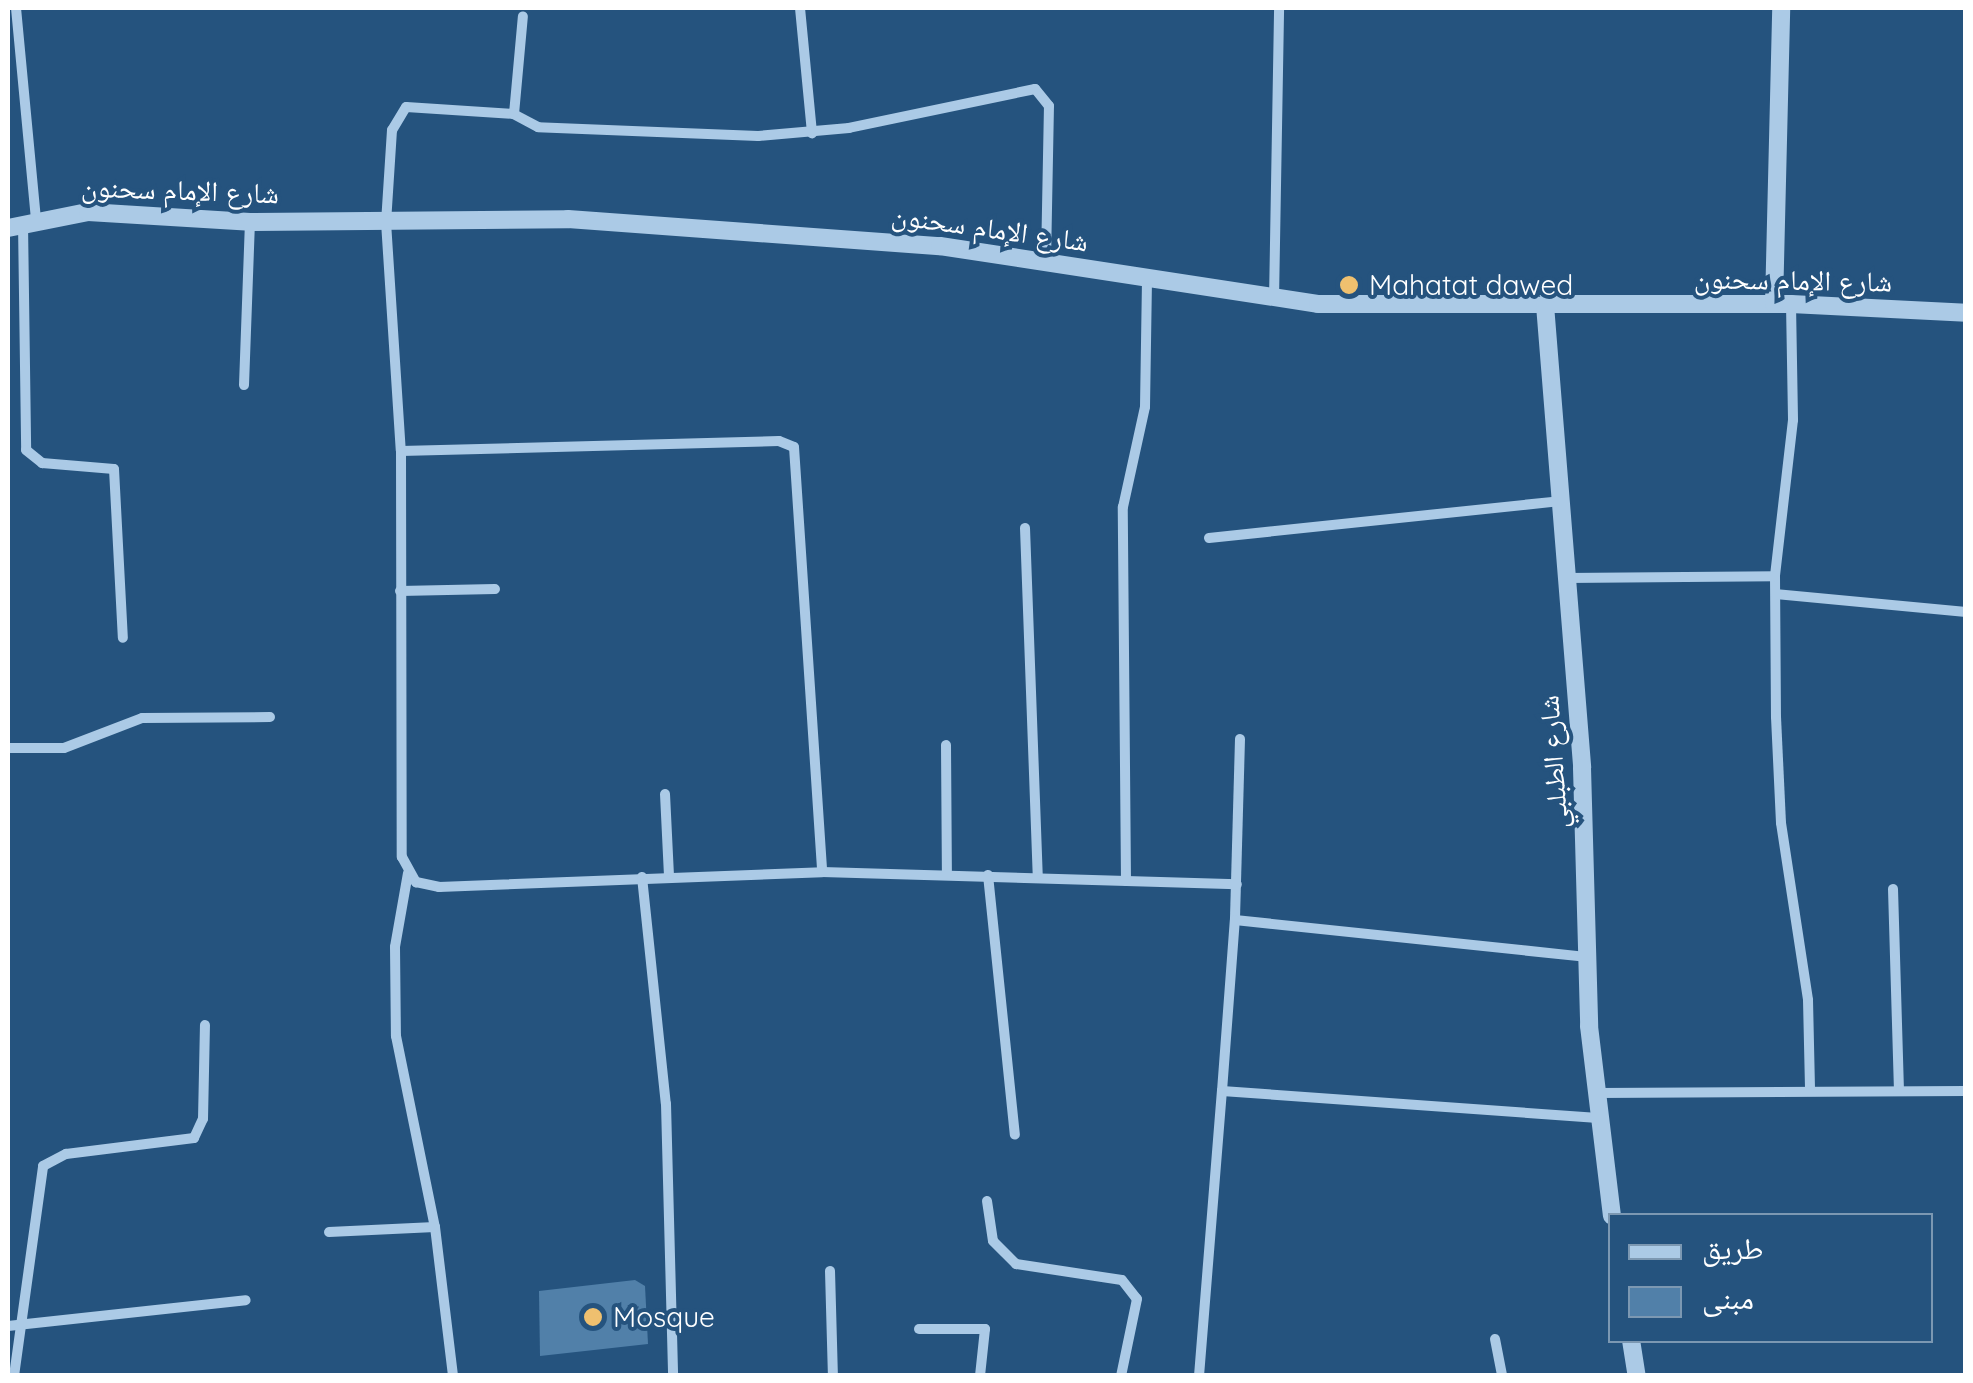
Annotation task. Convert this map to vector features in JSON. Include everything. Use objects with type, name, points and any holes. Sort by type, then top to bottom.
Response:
[{"type":"street","points":[[16,8],[26,450],[42,463],[114,469],[122,638]]},
{"type":"street","points":[[800,8],[812,133]]},
{"type":"street","points":[[1274,300],[1278,8]]},
{"type":"street","points":[[1781,8],[1782,304],[1792,459],[1775,576],[1780,805],[1808,1000],[1810,1087]]},
{"type":"street","points":[[514,114],[523,16]]},
{"type":"street","points":[[453,1376],[436,1227],[404,1092],[394,1007],[397,922],[408,874],[402,857],[401,450],[386,222],[392,130],[406,107],[514,114],[533,126],[652,136],[812,133],[1040,91],[1049,106],[1046,261]]},
{"type":"street","name":"شارع الإمام سحنون","points":[[22,223],[99,212],[250,222],[568,219],[811,234],[1046,261],[1274,300],[1782,304],[1966,313]]},
{"type":"street","points":[[244,385],[250,222]]},
{"type":"street","points":[[1126,882],[1123,508],[1144,407],[1147,278]]},
{"type":"street","name":"شارع الطبلبي","points":[[1545,305],[1583,785],[1596,1093],[1612,1213]]},
{"type":"street","points":[[401,450],[779,441],[794,447],[822,872]]},
{"type":"street","points":[[1208,538],[1560,502]]},
{"type":"street","points":[[1025,528],[1038,877]]},
{"type":"street","points":[[1566,578],[1775,576]]},
{"type":"street","points":[[400,591],[495,589]]},
{"type":"street","points":[[1776,594],[1966,612]]},
{"type":"street","points":[[8,748],[64,748],[142,718],[270,718]]},
{"type":"street","points":[[1199,1376],[1235,920],[1240,739]]},
{"type":"street","points":[[946,744],[947,874]]},
{"type":"street","points":[[666,794],[670,876]]},
{"type":"street","points":[[408,874],[439,887],[822,872],[1237,884]]},
{"type":"street","points":[[988,875],[1015,1135]]},
{"type":"street","points":[[642,877],[666,1104],[673,1376]]},
{"type":"street","points":[[1893,889],[1900,1089]]},
{"type":"street","points":[[1235,920],[1588,957]]},
{"type":"street","points":[[14,1376],[13,1327],[43,1166],[66,1154],[194,1138],[203,1119],[205,1025]]},
{"type":"street","points":[[1596,1093],[1810,1087],[1966,1090]]},
{"type":"street","points":[[1222,1090],[1598,1118]]},
{"type":"street","points":[[987,1201],[992,1242],[1016,1264],[1122,1280],[1137,1299],[1120,1376]]},
{"type":"street","points":[[329,1232],[436,1227]]},
{"type":"street","points":[[830,1272],[833,1376]]},
{"type":"street","points":[[13,1327],[246,1300]]},
{"type":"street","points":[[919,1329],[985,1329],[980,1376]]},
{"type":"street","points":[[1496,1339],[1502,1376]]},
{"type":"street","points":[[1632,1343],[1637,1376]]},
{"type":"building","name":"Mosque","points":[[635,1280],[645,1286],[648,1344],[540,1356],[539,1291]]},
{"type":"place","name":"Mahatat dawed","points":[[1349,285]]},
{"type":"place","name":"Mosque","points":[[593,1317]]}]
